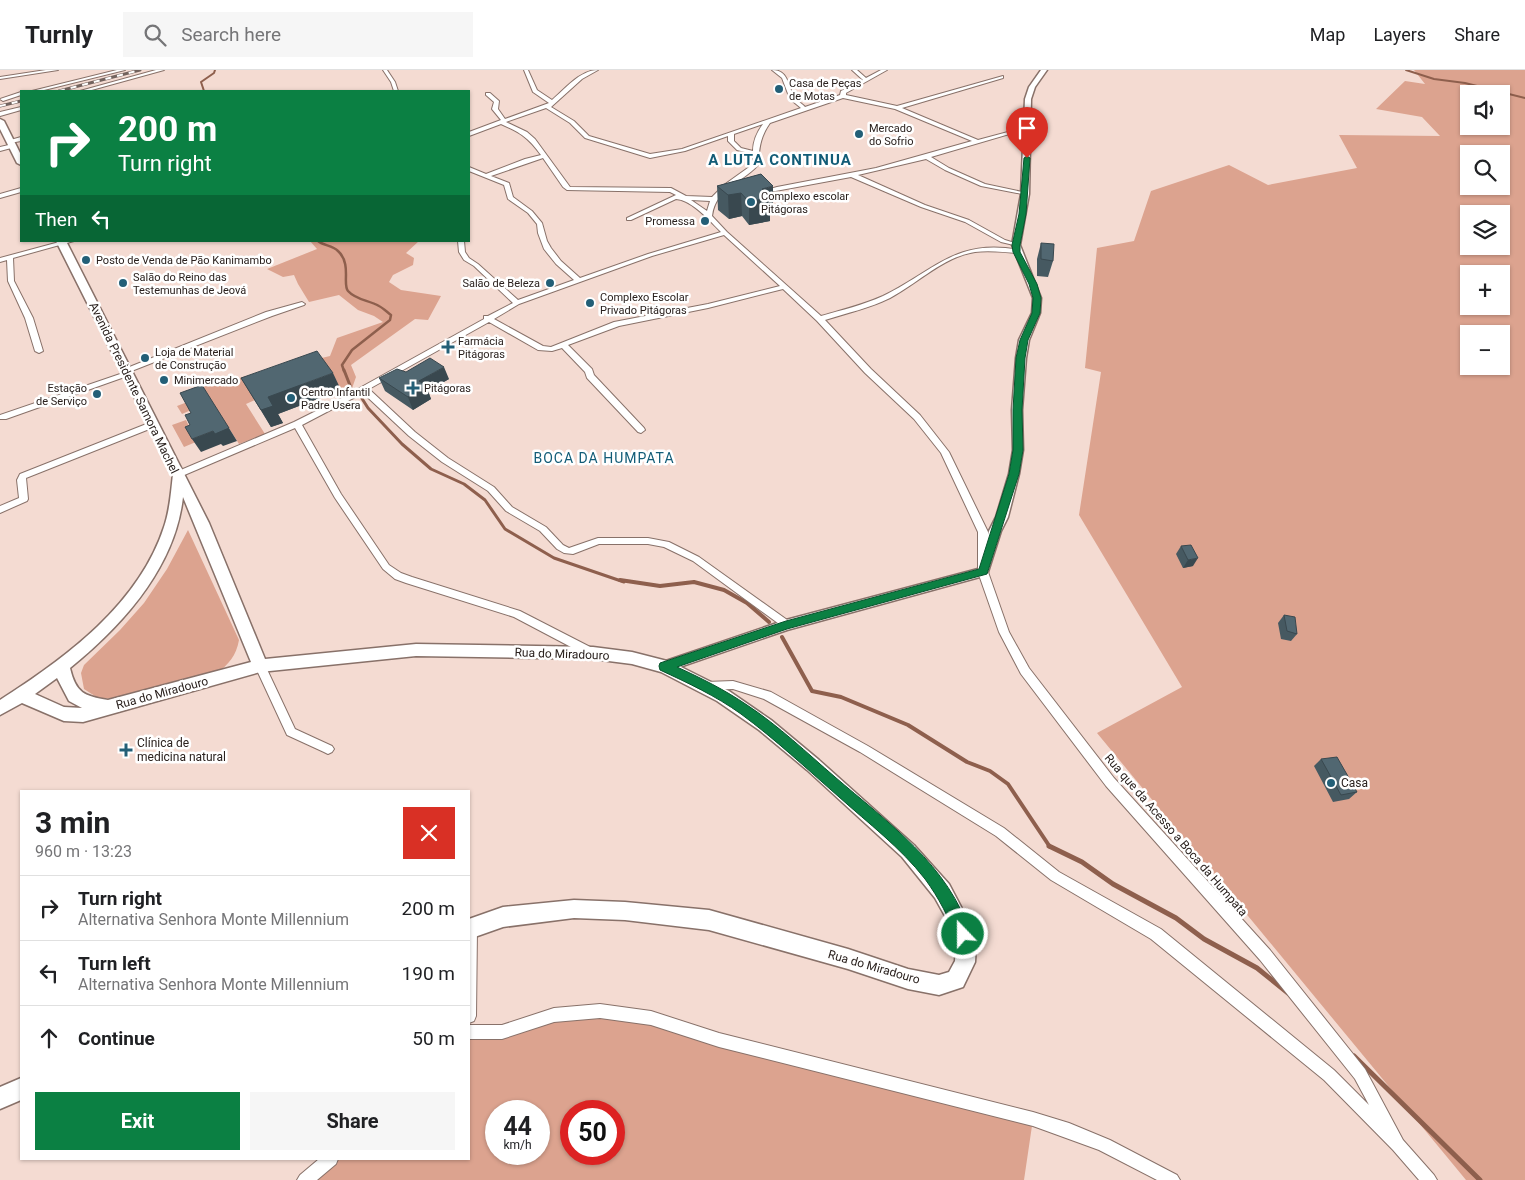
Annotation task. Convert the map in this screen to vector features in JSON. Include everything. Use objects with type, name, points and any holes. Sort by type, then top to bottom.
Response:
[{"type":"main road","points":[[0,121],[20,161]]},
{"type":"main road","name":"Avenida Presidente Samora Machel","points":[[0,708],[22,695],[110,621],[147,578],[162,550],[171,526],[179,474],[64,242]]},
{"type":"main road","points":[[179,474],[202,523],[260,666]]},
{"type":"main road","name":"Rua do Miradouro","points":[[22,695],[62,714],[74,717],[260,666],[416,650],[593,653],[632,658],[664,666],[706,686],[744,709],[788,744],[908,851],[942,891],[959,922],[966,945],[965,962],[956,980],[939,985],[908,979],[848,959],[709,920],[624,911],[574,909],[502,918],[470,929]]},
{"type":"main road","points":[[61,664],[68,689],[75,698],[84,703],[109,707]]},
{"type":"main road","points":[[0,1098],[20,1089]]},
{"type":"street","points":[[0,78],[56,70]]},
{"type":"street","points":[[39,90],[123,70]]},
{"type":"street","points":[[87,90],[162,70]]},
{"type":"street","points":[[385,70],[394,82],[396,90]]},
{"type":"street","points":[[526,70],[535,91],[553,102]]},
{"type":"street","points":[[470,134],[546,106],[580,78],[596,70]]},
{"type":"street","points":[[774,70],[784,77],[793,99],[804,108]]},
{"type":"street","points":[[854,70],[865,79]]},
{"type":"street","points":[[843,96],[843,92],[885,70]]},
{"type":"street","points":[[664,666],[786,625],[983,572],[995,531],[1002,518],[1014,474],[1018,450],[1017,410],[1021,358],[1024,340],[1036,313],[1037,298],[1033,284],[1016,248],[1025,194],[1030,92],[1044,70]]},
{"type":"street","points":[[897,108],[1001,77]]},
{"type":"street","points":[[3,98],[20,94]]},
{"type":"street","points":[[488,94],[496,99],[495,110],[503,121],[525,132],[533,140],[569,190],[665,189],[712,207],[720,190],[751,170],[756,161],[754,153],[761,131],[768,122],[775,119]]},
{"type":"street","points":[[546,106],[572,122],[587,137],[650,156],[675,152],[843,96],[897,108],[976,141]]},
{"type":"street","points":[[0,114],[20,109]]},
{"type":"street","points":[[752,196],[927,157],[1028,127]]},
{"type":"street","points":[[731,134],[731,141],[739,149],[754,153]]},
{"type":"street","points":[[0,149],[20,140]]},
{"type":"street","points":[[485,176],[543,156]]},
{"type":"street","points":[[927,157],[947,169],[983,184],[1025,194]]},
{"type":"street","points":[[470,171],[508,184],[510,198],[530,212],[540,224],[540,235],[548,251],[578,280]]},
{"type":"street","points":[[852,175],[924,206],[967,221],[1016,248]]},
{"type":"street","points":[[0,196],[20,190]]},
{"type":"street","points":[[629,219],[668,200],[684,197]]},
{"type":"street","name":"Rua que da Acesso a Boca da Humpata","points":[[684,197],[712,207],[725,233],[820,319],[917,418],[945,452],[984,532],[983,572],[1004,632],[1025,671],[1110,782],[1265,955],[1360,1074],[1398,1145]]},
{"type":"street","points":[[179,474],[297,424],[365,390],[517,302],[650,255],[725,233]]},
{"type":"street","points":[[0,260],[64,242]]},
{"type":"street","points":[[461,242],[462,252],[466,259],[476,264],[517,302]]},
{"type":"street","points":[[820,319],[883,298],[903,288],[933,267],[970,251],[1016,248]]},
{"type":"street","points":[[10,258],[12,281],[29,318],[39,350]]},
{"type":"street","points":[[487,318],[541,348],[552,349],[617,324],[785,288]]},
{"type":"street","points":[[2,416],[127,372],[269,314],[302,304]]},
{"type":"street","points":[[564,345],[640,430]]},
{"type":"street","points":[[365,390],[412,434],[445,460],[491,489],[509,509],[543,529],[560,547],[567,551],[573,551],[598,541],[648,541],[666,544],[696,559],[786,625]]},
{"type":"street","points":[[0,510],[24,499],[21,480],[23,476],[154,424]]},
{"type":"street","points":[[297,424],[338,496],[386,566],[392,571],[408,580],[517,614],[593,653]]},
{"type":"street","points":[[260,666],[291,732],[328,749]]},
{"type":"street","points":[[706,686],[733,685],[767,695],[864,749],[1000,832],[1055,876],[1156,934],[1329,1075],[1398,1145],[1429,1180]]},
{"type":"street","points":[[470,1032],[502,1032],[554,1015],[600,1011],[651,1018],[719,1040],[1033,1118],[1069,1130],[1142,1162],[1172,1180]]},
{"type":"street","points":[[305,1180],[330,1160]]},
{"type":"shaded area","points":[[1414,70],[1525,70],[1525,1180],[1466,1180],[1097,733],[1182,687],[1079,515],[1101,372],[1085,368],[1097,248],[1134,241],[1151,191],[1229,165],[1268,185],[1357,168],[1339,135],[1440,136],[1422,117],[1376,109],[1405,81],[1425,84]]},
{"type":"shaded area","points":[[311,242],[418,242],[406,253],[414,258],[413,265],[393,275],[389,282],[401,290],[441,296],[428,320],[415,319],[351,365],[356,377],[350,394],[346,388],[341,390],[325,368],[246,404],[265,434],[239,444],[229,428],[184,447],[172,425],[186,420],[193,434],[191,410],[182,414],[177,406],[190,401],[185,391],[330,356],[337,338],[383,322],[374,316],[358,310],[339,295],[309,302],[294,275],[283,277],[267,269],[317,249]]},
{"type":"shaded area","points":[[188,530],[239,640],[234,655],[216,674],[117,699],[98,698],[84,689],[81,673],[84,665],[120,630],[144,603],[167,569]]},
{"type":"shaded area","points":[[600,1011],[1033,1119],[1024,1180],[305,1180],[330,1160],[470,1160],[470,1032],[502,1032]]},
{"type":"building","points":[[761,174],[773,186],[762,189],[770,197],[749,202],[741,193],[728,195],[717,186]]},
{"type":"building","points":[[1041,243],[1054,244],[1053,261],[1041,259]]},
{"type":"building","points":[[317,351],[333,373],[268,397],[273,406],[261,410],[241,378]]},
{"type":"building","points":[[430,358],[444,367],[419,381],[427,386],[408,397],[379,378],[397,369],[406,372]]},
{"type":"building","points":[[202,385],[229,428],[215,434],[213,431],[192,439],[185,427],[190,425],[185,415],[191,413],[180,393]]},
{"type":"building","points":[[1191,545],[1198,558],[1188,560],[1181,546]]},
{"type":"building","points":[[1284,615],[1295,617],[1297,634],[1287,631]]},
{"type":"building","points":[[1337,757],[1357,792],[1341,795],[1321,759]]},
{"type":"waterway","points":[[204,90],[201,82],[214,73],[215,70]]},
{"type":"waterway","points":[[1406,70],[1434,79],[1465,83],[1525,98]]},
{"type":"waterway","points":[[320,242],[336,249],[342,256],[345,262],[346,288],[348,291],[358,298],[379,306],[391,315],[390,320],[352,350],[342,365],[344,371]]},
{"type":"waterway","points":[[344,370],[351,388]]},
{"type":"waterway","points":[[361,397],[368,408],[402,444],[431,469],[464,484],[485,500],[505,529],[554,558],[624,582]]},
{"type":"waterway","points":[[620,580],[660,586],[694,582],[724,590],[747,603],[769,622]]},
{"type":"waterway","points":[[782,637],[812,691],[841,697],[908,725],[967,762],[990,771],[1008,784],[1049,846]]},
{"type":"waterway","points":[[1049,846],[1082,862],[1113,884],[1176,918],[1204,939],[1257,968],[1288,993]]},
{"type":"waterway","points":[[1354,1056],[1480,1180]]},
{"type":"railway","points":[[63,90],[140,70]]},
{"type":"railway","points":[[0,106],[20,101]]},
{"type":"place","name":"Casa de Peças de Motas","points":[[779,89]]},
{"type":"place","name":"Mercado do Sofrio","points":[[859,134]]},
{"type":"place","name":"Complexo escolar Pitágoras","points":[[751,202]]},
{"type":"place","name":"Promessa","points":[[705,221]]},
{"type":"place","name":"Posto de Venda de Pão Kanimambo","points":[[86,260]]},
{"type":"place","name":"Salão do Reino das Testemunhas de Jeová","points":[[123,283]]},
{"type":"place","name":"Salão de Beleza","points":[[550,283]]},
{"type":"place","name":"Complexo Escolar Privado Pitágoras","points":[[590,303]]},
{"type":"place","name":"Farmácia Pitágoras","points":[[448,347]]},
{"type":"place","name":"Loja de Material de Construção","points":[[145,358]]},
{"type":"place","name":"Minimercado","points":[[164,380]]},
{"type":"place","name":"Pitágoras","points":[[413,388]]},
{"type":"place","name":"Estação de Serviço","points":[[97,394]]},
{"type":"place","name":"Centro Infantil Padre Usera","points":[[291,398]]},
{"type":"place","name":"Clínica de medicina natural","points":[[126,750]]},
{"type":"place","name":"Casa","points":[[1331,783]]},
{"type":"district","name":"A LUTA CONTINUA","points":[[780,160]]},
{"type":"district","name":"BOCA DA HUMPATA","points":[[604,458]]},
{"type":"route","points":[[963,934],[959,922],[942,891],[929,874],[908,851],[867,813],[813,765],[744,709],[706,686],[664,666],[786,625],[983,572],[995,531],[1002,518],[1014,474],[1018,450],[1017,410],[1021,358],[1024,340],[1036,313],[1037,298],[1033,284],[1022,264],[1016,245],[1016,236],[1023,214],[1027,158]]}]
